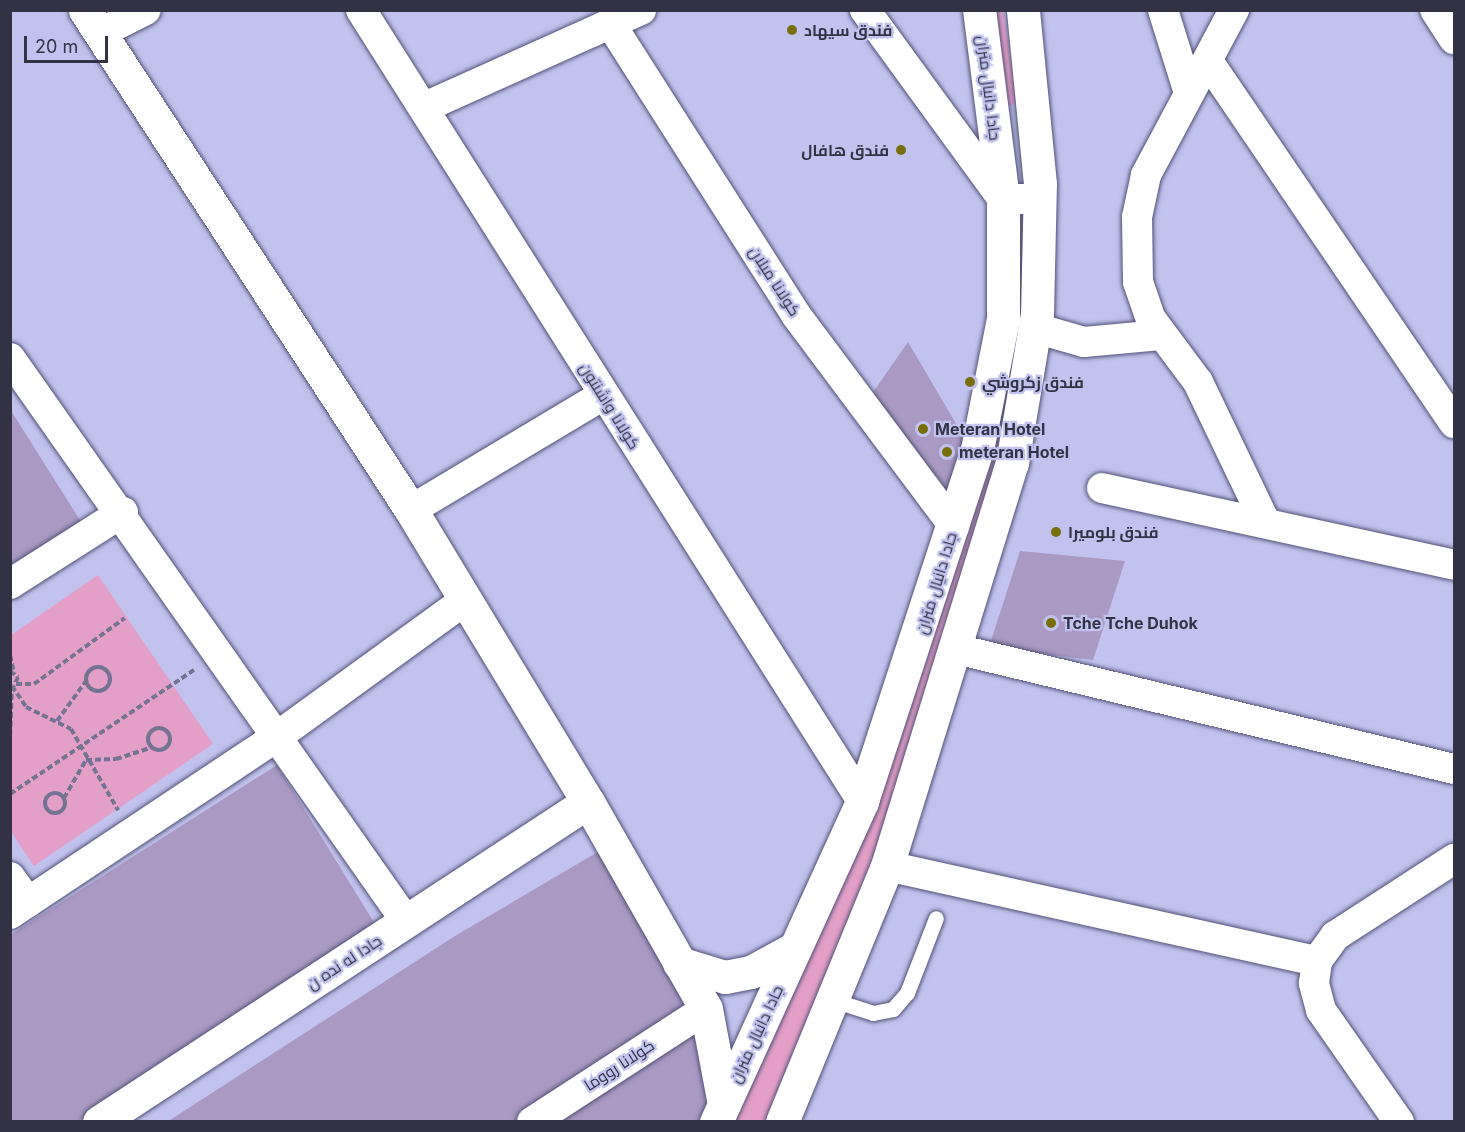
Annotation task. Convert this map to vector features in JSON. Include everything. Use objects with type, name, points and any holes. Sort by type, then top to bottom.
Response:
[{"type":"main road","name":"جادا دانيال متران","points":[[720,1113],[862,801],[954,526],[977,450],[1003,319],[1003,199],[979,10]]},
{"type":"main road","points":[[782,1122],[887,866],[1012,462],[1035,328],[1040,199],[1023,10]]},
{"type":"main road","points":[[93,22],[411,510],[464,601],[588,802],[706,1009],[720,1113]]},
{"type":"main road","name":"جادا له نده ن","points":[[99,1122],[588,802]]},
{"type":"main road","points":[[679,963],[697,973],[725,977],[751,972],[795,948]]},
{"type":"street","points":[[93,22],[146,10]]},
{"type":"street","name":"كولانا واشنتون","points":[[361,10],[425,107],[603,395],[862,801]]},
{"type":"street","points":[[425,107],[612,26],[641,10]]},
{"type":"street","points":[[865,10],[1003,199],[1040,199]]},
{"type":"street","points":[[1163,10],[1189,93]]},
{"type":"street","points":[[1234,10],[1208,61],[1154,155],[1137,218],[1138,282],[1161,335],[1198,382],[1265,522]]},
{"type":"street","name":"كولانا ميلان","points":[[612,26],[796,315],[954,526]]},
{"type":"street","points":[[1208,61],[1455,423]]},
{"type":"street","points":[[1035,328],[1110,344],[1161,335]]},
{"type":"street","points":[[10,358],[221,651],[406,921]]},
{"type":"street","points":[[411,510],[603,395]]},
{"type":"street","points":[[1102,489],[1265,522],[1455,565]]},
{"type":"street","points":[[10,584],[123,512]]},
{"type":"street","points":[[10,877],[19,908],[278,736],[464,601]]},
{"type":"street","points":[[956,649],[1455,769]]},
{"type":"street","points":[[1399,1122],[1321,1010],[1314,983],[1317,961],[1335,936],[1455,858]]},
{"type":"street","points":[[887,866],[1317,961]]},
{"type":"street","name":"كولانا رووما","points":[[532,1122],[706,1009]]},
{"type":"lane","points":[[833,1000],[873,1013],[893,1009],[907,993],[936,918]]},
{"type":"path","points":[[13,685],[34,684],[124,618]]},
{"type":"path","points":[[10,794],[221,651]]},
{"type":"path","points":[[10,655],[13,685],[10,736]]},
{"type":"path","points":[[57,721],[86,681],[96,668],[109,678],[101,690],[86,681]]},
{"type":"path","points":[[13,685],[26,707],[71,729],[86,760],[133,833]]},
{"type":"path","points":[[86,760],[116,759],[152,747],[167,746],[166,731],[150,734],[152,747]]},
{"type":"path","points":[[10,741],[10,754]]},
{"type":"path","points":[[64,798],[50,793],[45,807],[57,813],[86,760]]},
{"type":"shaded area","points":[[990,11],[1003,11],[1017,101],[1009,107]]},
{"type":"shaded area","points":[[1007,202],[1036,203],[1030,337],[937,702],[778,1121],[721,1122],[951,547]]},
{"type":"shaded area","points":[[98,575],[213,744],[34,866],[11,832],[11,635]]},
{"type":"building","name":"Meteran Hotel","points":[[908,342],[975,456],[946,516],[867,401]]},
{"type":"building","points":[[10,409],[83,525],[10,574]]},
{"type":"building","name":"Tche Tche Duhok","points":[[1020,551],[1125,561],[1093,660],[989,647]]},
{"type":"building","points":[[277,765],[375,924],[77,1122],[10,1122],[10,935]]},
{"type":"building","points":[[608,846],[701,1008],[514,1122],[167,1122],[455,936]]},
{"type":"building","points":[[694,1017],[716,1122],[532,1122]]},
{"type":"place","name":"فندق سيهاد","points":[[792,30]]},
{"type":"place","name":"فندق هافال","points":[[901,150]]},
{"type":"place","name":"فندق زكروشي","points":[[970,382]]},
{"type":"place","name":"Meteran Hotel","points":[[923,429]]},
{"type":"place","name":"meteran Hotel","points":[[947,452]]},
{"type":"place","name":"فندق بلوميرا","points":[[1056,532]]},
{"type":"place","name":"Tche Tche Duhok","points":[[1051,623]]}]
